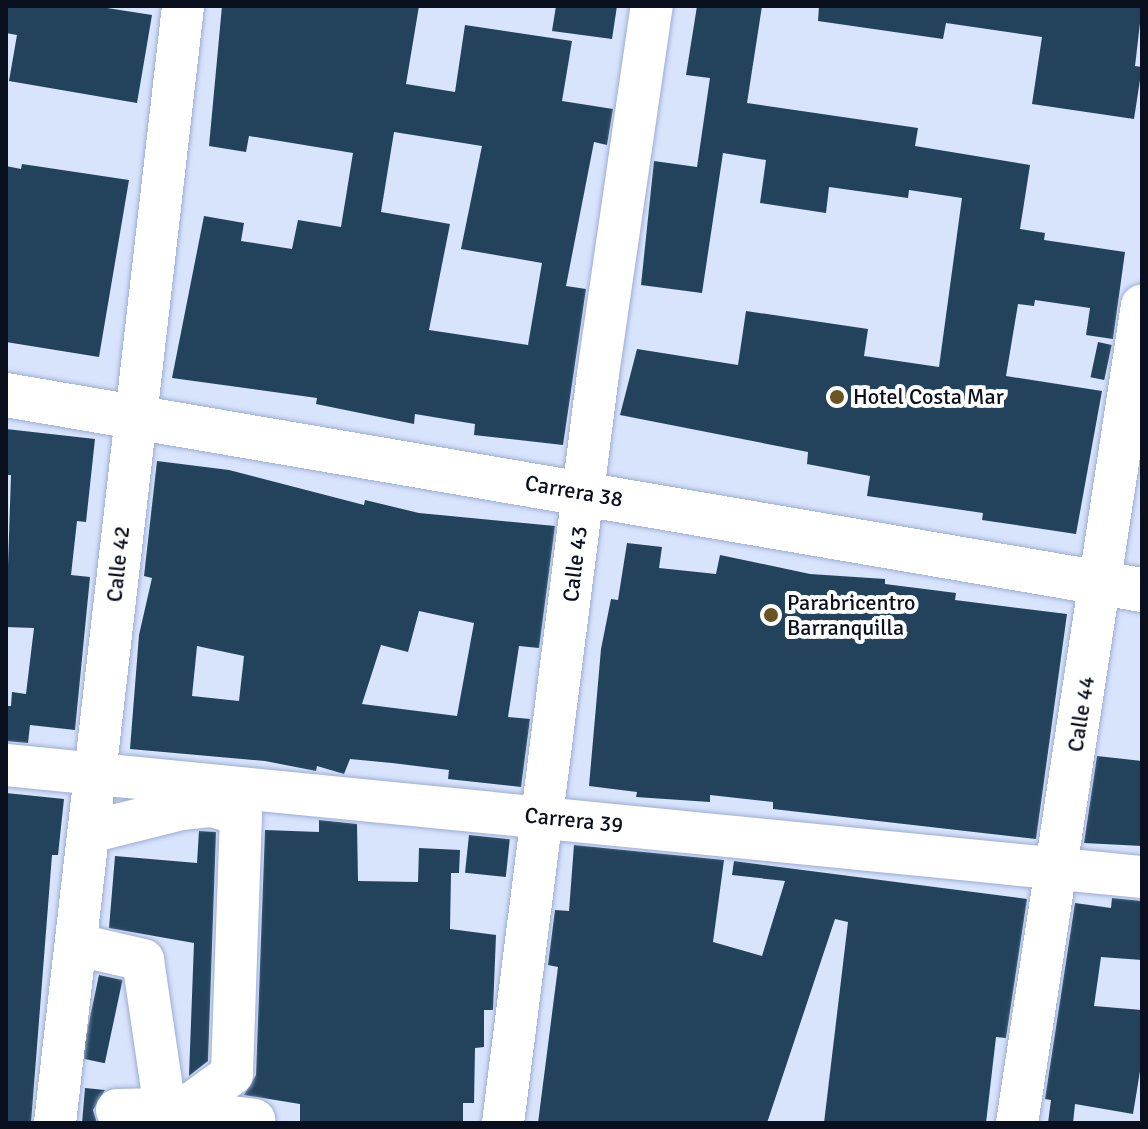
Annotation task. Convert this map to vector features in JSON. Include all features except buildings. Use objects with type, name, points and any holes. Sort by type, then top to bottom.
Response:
[{"type":"main road","name":"Carrera 38","points":[[6,395],[1122,587]]},
{"type":"street","name":"Calle 42","points":[[55,1123],[78,945],[134,416],[183,6]]},
{"type":"street","name":"Calle 43","points":[[503,1123],[584,493],[652,6]]},
{"type":"street","name":"Calle 44","points":[[1017,1123],[1055,868],[1122,587],[1142,305]]},
{"type":"street","name":"Carrera 39","points":[[6,765],[1142,877]]},
{"type":"street","points":[[89,832],[181,809],[212,806],[241,815],[232,1074],[173,1110]]},
{"type":"street","points":[[78,945],[143,960],[173,1110]]},
{"type":"street","points":[[117,1110],[173,1110],[254,1120]]},
{"type":"place","name":"Hotel Costa Mar","points":[[837,397]]},
{"type":"place","name":"Parabricentro Barranquilla","points":[[771,615]]}]
